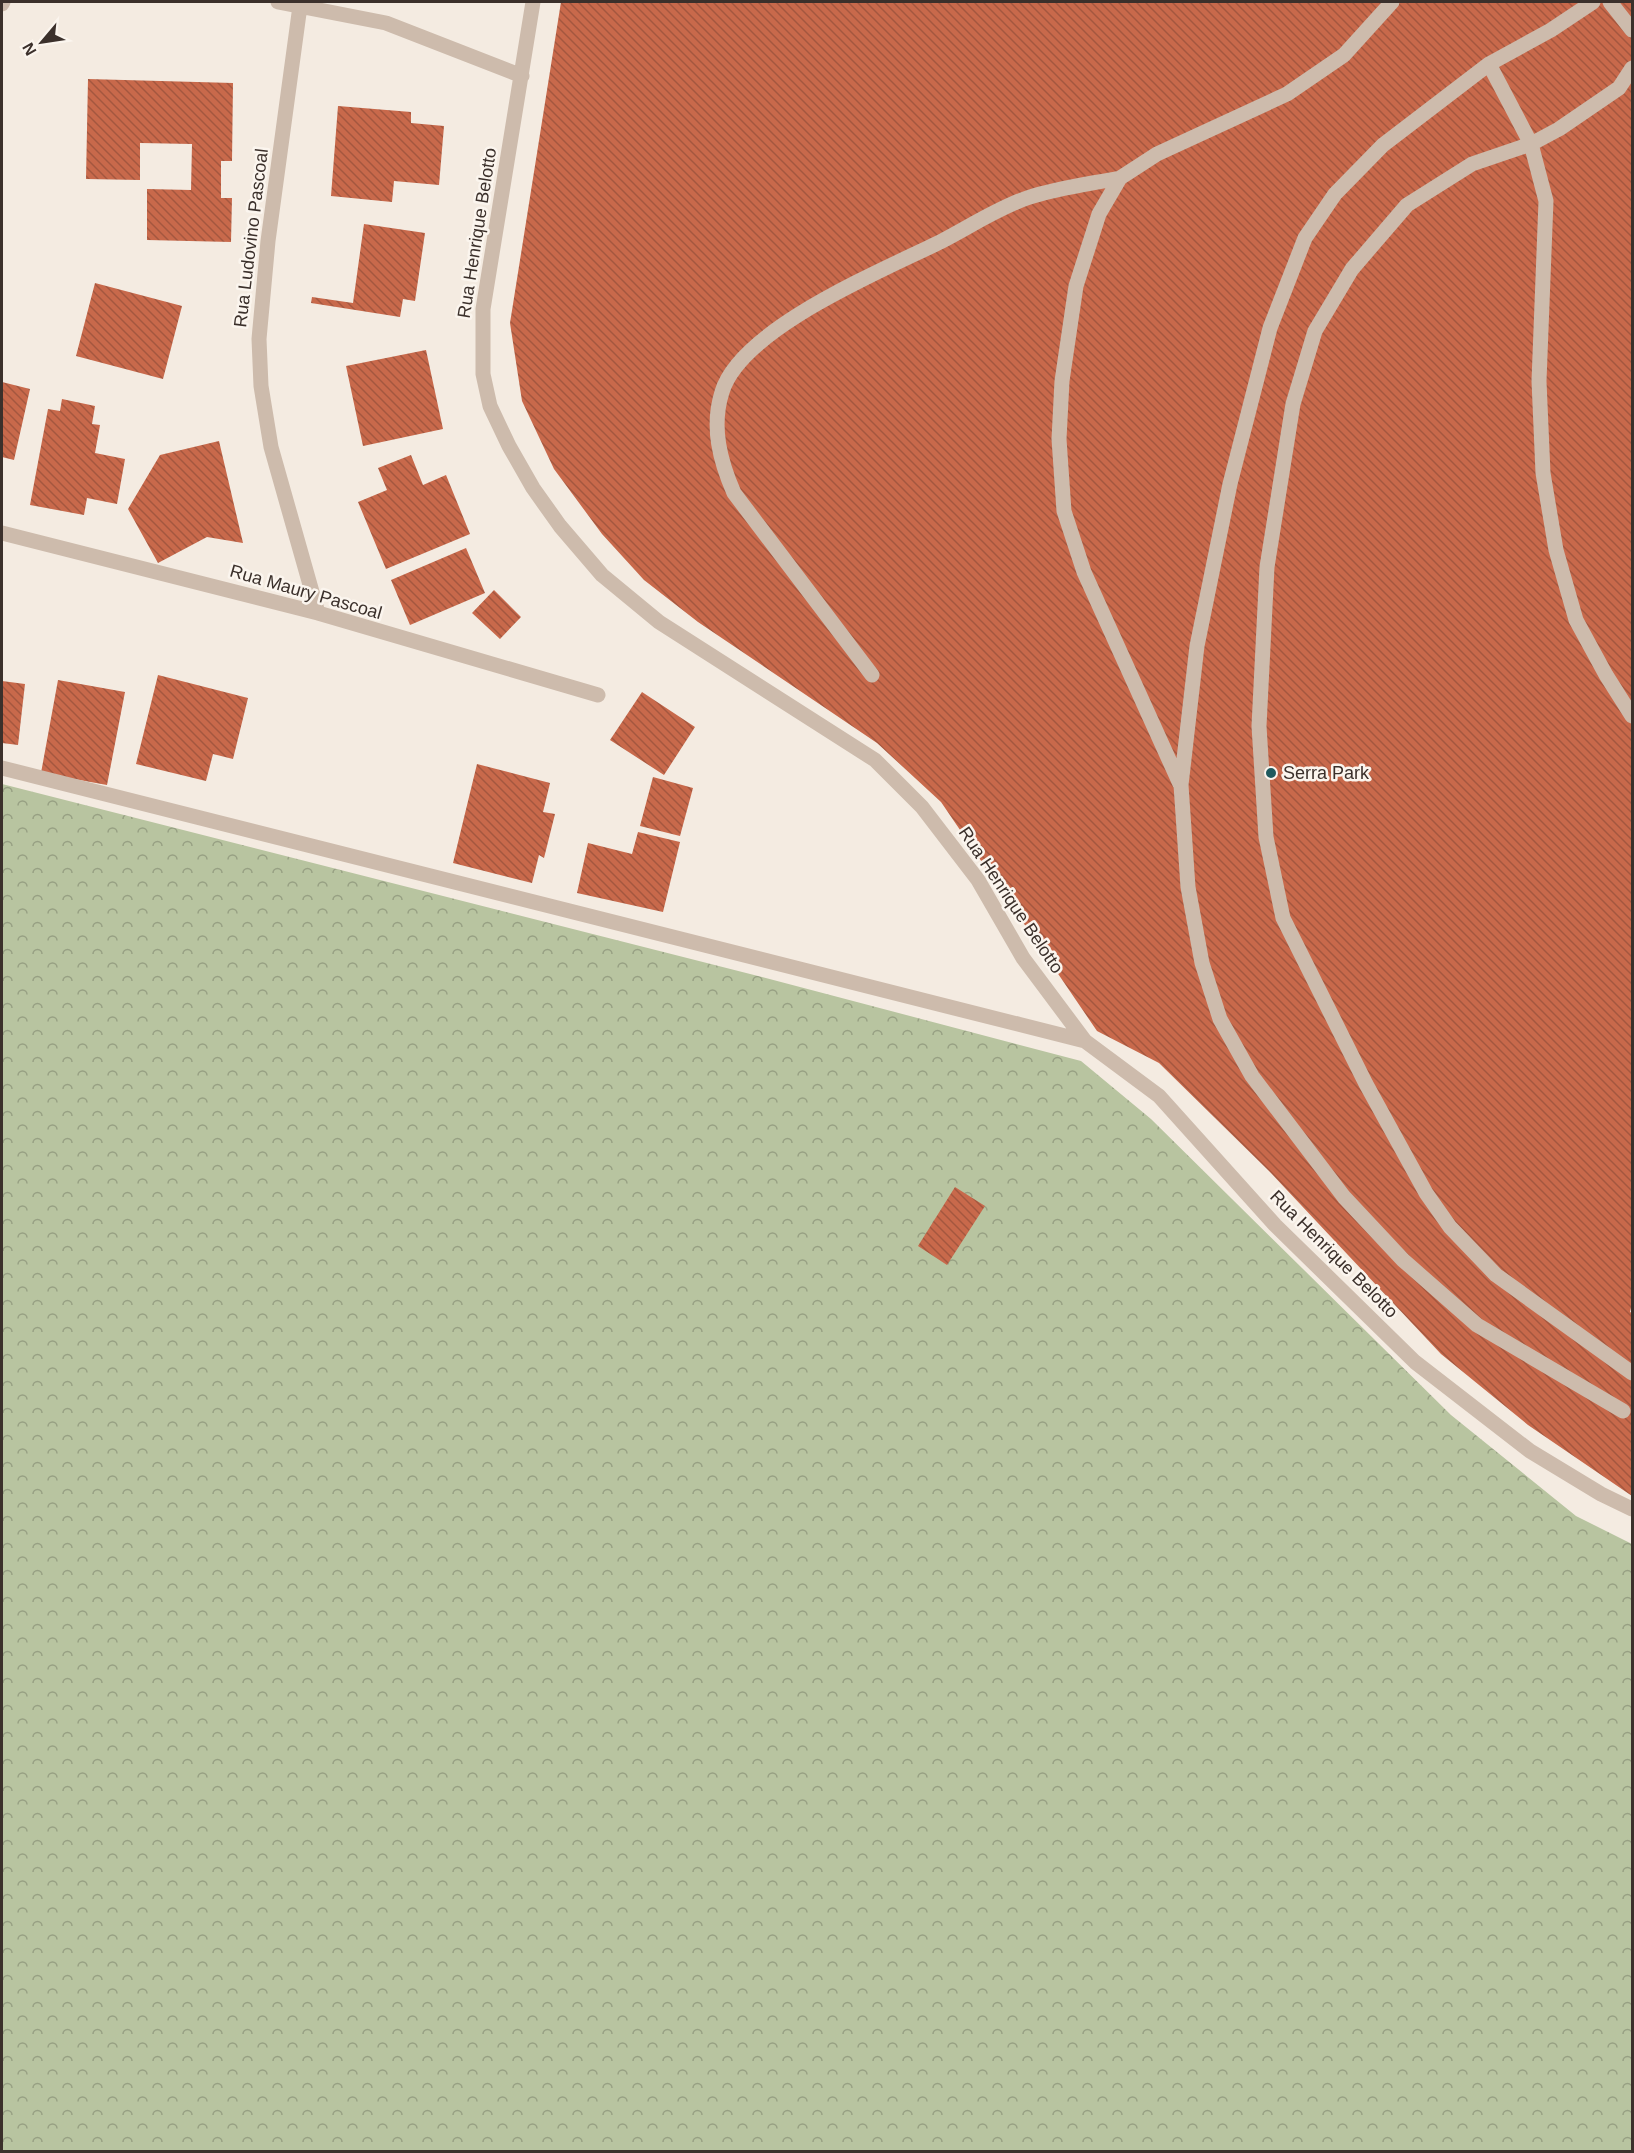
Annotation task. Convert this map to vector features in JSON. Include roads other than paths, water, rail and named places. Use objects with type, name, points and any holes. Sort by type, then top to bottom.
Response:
[{"type":"street","points":[[278,2],[386,23],[522,76]]},
{"type":"street","name":"Rua Henrique Belotto","points":[[533,2],[483,309],[483,374],[490,406],[533,488],[560,526],[602,575],[659,622],[874,760],[898,782],[922,807],[978,879],[1023,958],[1085,1041],[1159,1096],[1275,1225],[1415,1362],[1530,1452],[1600,1494],[1632,1509]]},
{"type":"street","points":[[872,675],[734,493],[722,466],[716,428],[722,391],[742,358],[778,328],[831,296],[1026,198],[1120,178],[1157,154],[1287,94],[1344,55],[1392,2]]},
{"type":"street","points":[[1593,2],[1551,30],[1488,64],[1383,145],[1335,194],[1305,238],[1270,328],[1230,484],[1197,646],[1181,785],[1188,887],[1202,963],[1220,1019],[1252,1076],[1344,1197],[1403,1260],[1477,1324],[1623,1411]]},
{"type":"street","points":[[1610,2],[1632,30]]},
{"type":"street","name":"Rua Ludovino Pascoal","points":[[300,6],[267,251],[259,339],[261,386],[271,447],[318,613]]},
{"type":"street","points":[[1488,64],[1531,144],[1546,201],[1539,381],[1543,473],[1556,550],[1576,620],[1632,716]]},
{"type":"street","points":[[1632,68],[1619,88],[1559,129],[1531,144],[1472,164],[1407,205],[1352,269],[1315,331],[1293,404],[1267,567],[1259,726],[1266,837],[1283,918],[1366,1084],[1426,1193],[1450,1227],[1496,1275],[1632,1373]]},
{"type":"street","points":[[1120,178],[1099,214],[1076,286],[1062,381],[1059,439],[1064,511],[1084,572],[1181,785]]},
{"type":"street","name":"Rua Maury Pascoal","points":[[2,533],[318,613],[598,695]]},
{"type":"street","points":[[2,768],[1085,1041]]},
{"type":"place","name":"Serra Park","points":[[1271,773]]}]
